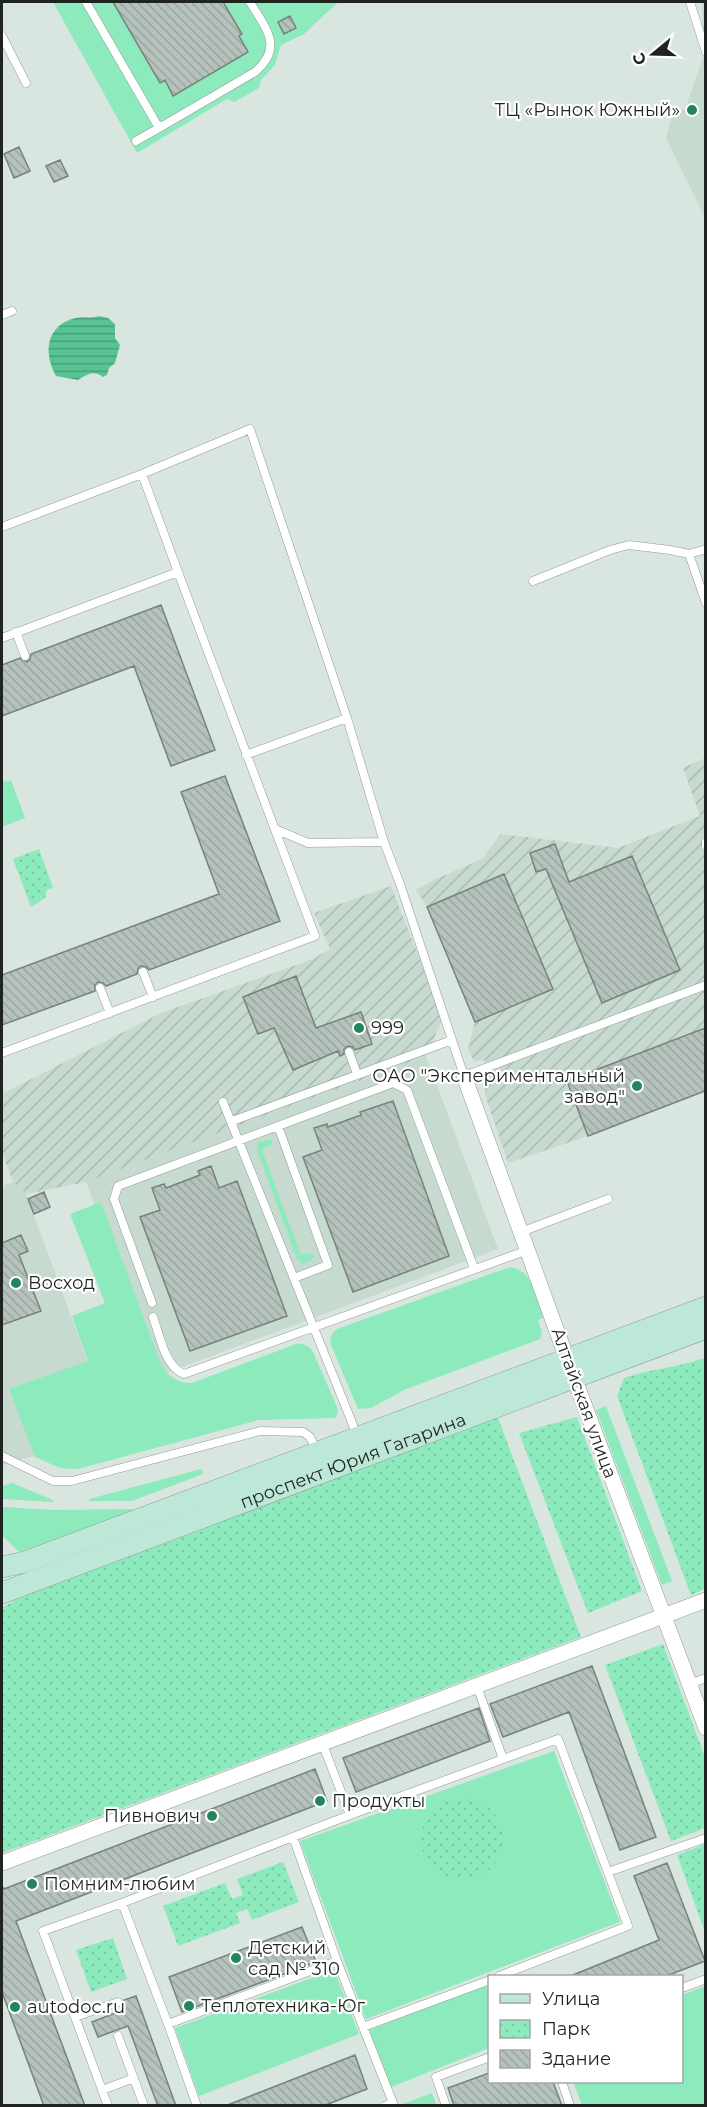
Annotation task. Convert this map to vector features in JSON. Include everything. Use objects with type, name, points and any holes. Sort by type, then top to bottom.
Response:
[{"type":"main road","name":"проспект Юрия Гагарина","points":[[571,1369],[705,1308]]},
{"type":"main road","name":"проспект Юрия Гагарина","points":[[2,1593],[321,1462],[571,1369],[705,1328]]},
{"type":"main road","name":"проспект Юрия Гагарина","points":[[2,1567],[25,1562],[321,1462]]},
{"type":"street","name":"Алтайская улица","points":[[464,1076],[705,1728]]},
{"type":"street","points":[[2,1863],[323,1745],[705,1600]]},
{"type":"lane","points":[[86,2],[159,128]]},
{"type":"lane","points":[[136,141],[255,72],[268,59],[272,49],[269,34],[250,2]]},
{"type":"lane","points":[[690,2],[705,52]]},
{"type":"lane","points":[[2,36],[26,83]]},
{"type":"lane","points":[[2,315],[12,311]]},
{"type":"lane","points":[[2,527],[142,474],[250,429],[347,718],[384,842],[464,1076],[705,985]]},
{"type":"lane","points":[[2,1053],[315,936],[142,474]]},
{"type":"lane","points":[[534,581],[610,550],[629,545],[689,554],[705,549]]},
{"type":"lane","points":[[689,554],[705,603]]},
{"type":"lane","points":[[2,638],[178,572]]},
{"type":"lane","points":[[16,632],[25,656]]},
{"type":"lane","points":[[246,755],[347,718]]},
{"type":"lane","points":[[275,829],[308,843],[384,842]]},
{"type":"lane","points":[[143,972],[153,997]]},
{"type":"lane","points":[[100,988],[110,1013]]},
{"type":"lane","points":[[232,1121],[452,1040]]},
{"type":"lane","points":[[349,1052],[357,1074]]},
{"type":"lane","points":[[152,1303],[114,1199],[118,1186],[393,1083],[407,1090],[474,1268]]},
{"type":"lane","points":[[223,1102],[361,1447]]},
{"type":"lane","points":[[278,1126],[328,1265],[294,1278]]},
{"type":"lane","points":[[521,1232],[608,1199]]},
{"type":"lane","points":[[153,1317],[171,1365],[176,1371],[184,1374],[528,1250]]},
{"type":"lane","points":[[2,1456],[53,1481],[72,1481],[260,1431],[303,1432],[310,1437],[321,1462]]},
{"type":"lane","points":[[689,1684],[705,1678]]},
{"type":"lane","points":[[477,1686],[503,1759]]},
{"type":"lane","points":[[108,2106],[43,1931],[122,1904],[350,1815],[558,1739],[628,1926],[504,1975]]},
{"type":"lane","points":[[323,1745],[350,1815]]},
{"type":"lane","points":[[293,1837],[337,1961],[393,2103],[385,2106]]},
{"type":"lane","points":[[608,1872],[705,1838]]},
{"type":"lane","points":[[122,1904],[197,2106]]},
{"type":"lane","points":[[168,2024],[337,1961]]},
{"type":"lane","points":[[683,1987],[705,1979]]},
{"type":"lane","points":[[363,2027],[488,1980]]},
{"type":"lane","points":[[75,2017],[118,2002]]},
{"type":"lane","points":[[118,2036],[144,2106]]},
{"type":"lane","points":[[446,2106],[436,2077],[488,2057]]},
{"type":"lane","points":[[102,2090],[134,2078]]},
{"type":"lane","points":[[562,2083],[570,2106]]},
{"type":"shaded area","name":"ТЦ «Рынок Южный»","points":[[702,2],[705,2],[705,218],[666,138],[673,111],[685,109],[704,55]]},
{"type":"shaded area","points":[[99,316],[108,318],[115,324],[115,338],[120,345],[115,363],[109,368],[107,375],[103,377],[90,374],[78,380],[56,376],[49,358],[49,349],[50,341],[58,327],[75,318]]},
{"type":"shaded area","points":[[705,758],[705,1091],[588,1136],[508,1163],[485,1095],[485,1081],[490,1076],[484,1060],[474,1061],[468,1049],[475,1021],[427,907],[416,890],[482,859],[501,834],[618,848],[700,816],[683,768]]},
{"type":"shaded area","points":[[391,886],[443,1018],[426,1056],[86,1182],[26,1194],[13,1182],[2,1153],[2,1094],[161,1013],[313,959],[330,949],[314,913]]},
{"type":"shaded area","points":[[426,1056],[498,1249],[158,1376],[86,1182]]},
{"type":"shaded area","points":[[13,1182],[26,1194],[114,1433],[2,1465],[2,1186]]},
{"type":"green space","points":[[53,2],[338,2],[304,34],[281,45],[275,65],[261,80],[259,88],[234,102],[227,99],[137,153]]},
{"type":"green space","points":[[2,775],[4,782],[11,780],[25,818],[2,827]]},
{"type":"green space","points":[[39,849],[53,888],[47,890],[45,898],[31,907],[13,859]]},
{"type":"green space","points":[[271,1140],[272,1144],[262,1150],[301,1255],[311,1253],[314,1256],[302,1264],[297,1259],[257,1150],[257,1143]]},
{"type":"green space","points":[[101,1202],[161,1365],[167,1373],[178,1380],[192,1383],[296,1344],[304,1345],[313,1352],[337,1407],[338,1413],[335,1418],[259,1420],[78,1469],[60,1468],[35,1457],[9,1389],[88,1361],[72,1316],[105,1303],[70,1214]]},
{"type":"green space","points":[[510,1267],[524,1273],[533,1286],[544,1317],[538,1320],[542,1333],[540,1339],[404,1390],[371,1408],[358,1409],[331,1345],[330,1338],[337,1329]]},
{"type":"green space","points":[[705,1358],[705,1589],[691,1595],[617,1396],[624,1378]]},
{"type":"green space","points":[[606,1406],[672,1581],[662,1585],[596,1410]]},
{"type":"green space","points":[[577,1417],[642,1591],[588,1613],[519,1433]]},
{"type":"green space","points":[[498,1418],[581,1637],[2,1853],[2,1608],[17,1599]]},
{"type":"green space","points":[[201,1469],[203,1474],[132,1501],[89,1501],[89,1499]]},
{"type":"green space","points":[[12,1483],[53,1500],[53,1502],[2,1499],[2,1486]]},
{"type":"green space","points":[[2,1507],[54,1510],[133,1509],[132,1512],[19,1552],[2,1535]]},
{"type":"green space","points":[[663,1644],[705,1757],[705,1828],[671,1841],[605,1665]]},
{"type":"green space","points":[[554,1751],[620,1922],[366,2019],[300,1841]]},
{"type":"green space","points":[[462,1798],[478,1801],[491,1810],[500,1823],[503,1839],[500,1855],[491,1868],[478,1877],[462,1880],[446,1877],[433,1868],[424,1855],[421,1839],[424,1823],[433,1810],[446,1801]]},
{"type":"green space","points":[[706,1844],[705,1932],[677,1855]]},
{"type":"green space","points":[[283,1862],[299,1902],[252,1920],[247,1909],[236,1913],[240,1923],[178,1946],[163,1906],[225,1883],[232,1899],[243,1895],[237,1879]]},
{"type":"green space","points":[[113,1938],[127,1979],[91,1992],[76,1950]]},
{"type":"green space","points":[[334,1970],[359,2034],[199,2096],[175,2028]]},
{"type":"green space","points":[[488,1984],[488,2048],[391,2087],[369,2030]]},
{"type":"green space","points":[[705,1986],[705,2105],[582,2105],[573,2083],[683,2083],[683,1995]]},
{"type":"green space","points":[[432,2093],[436,2105],[400,2105]]},
{"type":"building","points":[[113,2],[223,2],[242,34],[239,36],[248,52],[173,96],[165,80],[160,83]]},
{"type":"building","points":[[290,16],[296,28],[284,34],[278,22]]},
{"type":"building","points":[[19,147],[30,171],[14,178],[4,154]]},
{"type":"building","points":[[60,160],[68,176],[54,182],[46,166]]},
{"type":"building","points":[[161,605],[215,750],[171,766],[134,666],[2,716],[2,665],[20,658],[27,662],[31,654]]},
{"type":"building","points":[[225,776],[280,921],[149,970],[141,966],[137,974],[106,986],[98,982],[95,985],[95,991],[2,1025],[2,975],[219,894],[181,792]]},
{"type":"building","points":[[555,844],[569,882],[632,856],[680,970],[602,1003],[546,869],[536,872],[530,853]]},
{"type":"building","points":[[504,874],[553,989],[475,1022],[427,907]]},
{"type":"building","points":[[296,976],[316,1028],[361,1012],[372,1044],[355,1050],[348,1046],[344,1049],[344,1054],[340,1056],[338,1051],[293,1070],[274,1028],[258,1034],[243,997]]},
{"type":"building","name":"ОАО \"Экспериментальный завод\"","points":[[705,1028],[705,1091],[588,1136],[567,1081]]},
{"type":"building","points":[[393,1101],[449,1256],[353,1292],[303,1157],[322,1150],[314,1128],[327,1124],[328,1127],[361,1115],[360,1112]]},
{"type":"building","points":[[211,1166],[219,1188],[237,1181],[287,1316],[190,1351],[140,1217],[160,1210],[152,1188],[164,1184],[166,1188],[200,1175],[198,1171]]},
{"type":"building","points":[[44,1192],[50,1207],[34,1214],[28,1199]]},
{"type":"building","name":"Восход","points":[[21,1235],[28,1251],[19,1255],[41,1311],[2,1325],[2,1243]]},
{"type":"building","points":[[592,1666],[656,1837],[620,1850],[569,1712],[503,1737],[490,1704]]},
{"type":"building","points":[[479,1708],[490,1741],[356,1792],[343,1758]]},
{"type":"building","points":[[315,1769],[327,1801],[16,1921],[85,2106],[44,2106],[2,1992],[2,1886],[4,1889]]},
{"type":"building","points":[[667,1863],[705,1961],[669,1975],[573,1975],[659,1940],[634,1876]]},
{"type":"building","points":[[302,1927],[316,1962],[182,2012],[169,1977]]},
{"type":"building","points":[[136,1996],[176,2106],[158,2106],[128,2026],[98,2037],[92,2022],[123,2010],[124,2000]]},
{"type":"building","points":[[355,2055],[367,2089],[323,2106],[225,2106]]},
{"type":"building","points":[[488,2073],[488,2083],[553,2083],[562,2106],[454,2106],[448,2088]]},
{"type":"place","name":"ТЦ «Рынок Южный»","points":[[692,110]]},
{"type":"place","name":"999","points":[[359,1028]]},
{"type":"place","name":"ОАО \"Экспериментальный завод\"","points":[[637,1086]]},
{"type":"place","name":"Восход","points":[[16,1283]]},
{"type":"place","name":"Продукты","points":[[320,1801]]},
{"type":"place","name":"Пивнович","points":[[212,1816]]},
{"type":"place","name":"Помним-любим","points":[[32,1884]]},
{"type":"place","name":"Детский сад № 310","points":[[236,1958]]},
{"type":"place","name":"Теплотехника-Юг","points":[[189,2006]]},
{"type":"place","name":"autodoc.ru","points":[[15,2007]]}]
